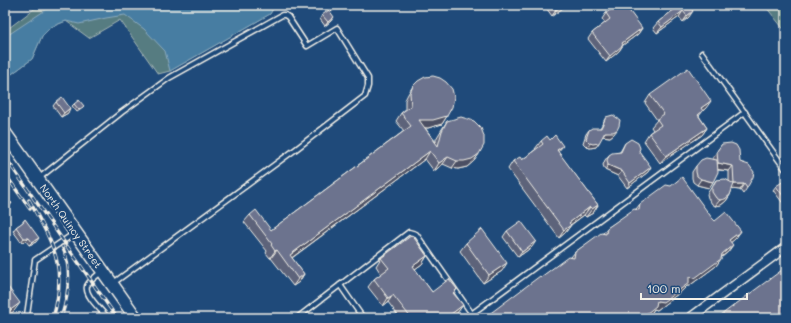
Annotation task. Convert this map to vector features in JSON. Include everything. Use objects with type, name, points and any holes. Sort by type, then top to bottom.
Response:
[{"type":"street","name":"North Quincy Street","points":[[5,133],[136,318]]},
{"type":"street","points":[[690,318],[786,247]]},
{"type":"lane","points":[[38,179],[122,112],[169,78],[282,15],[288,17],[307,46],[337,28],[368,78],[368,86],[365,96],[296,149],[112,284]]},
{"type":"lane","points":[[702,53],[786,170]]},
{"type":"lane","points":[[466,318],[745,112]]},
{"type":"lane","points":[[25,318],[27,315],[35,260],[76,232]]},
{"type":"lane","points":[[297,318],[409,232],[416,234],[472,314]]},
{"type":"lane","points":[[103,271],[88,285],[87,291],[90,297],[108,318]]},
{"type":"lane","points":[[340,285],[363,318]]},
{"type":"green space","points":[[43,5],[275,5],[270,14],[170,71],[158,74],[120,20],[89,38],[66,21],[51,27],[42,36],[32,59],[5,79],[5,31],[34,9]]},
{"type":"green space","points":[[769,5],[786,5],[786,32],[766,7]]},
{"type":"water","points":[[53,5],[275,5],[270,14],[170,71],[165,51],[144,29],[125,15],[79,24],[66,21],[51,27],[42,36],[32,59],[5,79],[5,37]]},
{"type":"building","points":[[331,5],[339,5],[334,9]]},
{"type":"building","points":[[552,5],[563,5],[556,10]]},
{"type":"building","points":[[617,5],[625,5],[642,28],[622,43],[623,45],[610,56],[592,33],[610,19],[606,13]]},
{"type":"building","points":[[680,5],[692,5],[690,6],[693,11],[687,16],[683,11],[662,27],[658,22]]},
{"type":"building","points":[[329,10],[334,17],[328,22],[322,15]]},
{"type":"building","points":[[688,68],[711,101],[701,108],[703,111],[698,115],[707,128],[666,156],[649,133],[661,125],[657,119],[664,114],[650,95]]},
{"type":"building","points":[[433,76],[446,82],[452,89],[454,97],[452,107],[447,116],[433,120],[419,120],[438,146],[442,131],[447,121],[461,117],[474,121],[481,128],[484,136],[484,145],[479,154],[472,159],[464,161],[457,161],[448,157],[439,163],[430,151],[290,255],[304,274],[298,279],[277,250],[275,251],[271,245],[272,244],[250,215],[256,210],[271,230],[411,126],[401,113],[411,106],[410,93],[413,86],[425,77]]},
{"type":"building","points":[[62,97],[70,108],[64,113],[56,102]]},
{"type":"building","points":[[79,100],[84,106],[79,110],[74,104]]},
{"type":"building","points":[[613,115],[620,120],[617,130],[613,132],[605,132],[599,143],[590,143],[586,139],[589,130],[592,128],[601,128],[606,117]]},
{"type":"building","points":[[555,135],[563,146],[557,150],[598,205],[592,209],[590,207],[569,223],[571,225],[564,230],[513,161],[520,157],[522,160],[543,144],[541,141],[547,136],[550,140]]},
{"type":"building","points":[[631,139],[638,143],[640,148],[639,151],[651,167],[630,183],[622,171],[608,165],[607,160],[609,155],[612,153],[621,152],[625,143]]},
{"type":"building","points":[[731,143],[736,145],[739,150],[740,162],[749,165],[754,172],[747,188],[744,184],[734,184],[733,166],[718,163],[717,151],[722,144]]},
{"type":"building","points":[[706,158],[717,160],[718,172],[713,182],[701,179],[697,176],[696,166],[701,160]]},
{"type":"building","points":[[682,177],[715,221],[726,212],[741,231],[729,240],[733,245],[722,254],[721,259],[695,278],[689,277],[689,283],[663,302],[657,301],[656,306],[641,318],[484,318],[568,257],[574,258],[575,252],[601,233],[606,234],[607,228],[634,209],[639,210],[640,204],[666,185],[671,186]]},
{"type":"building","points":[[725,179],[734,184],[730,195],[725,199],[720,200],[716,198],[712,192],[712,188],[716,180]]},
{"type":"building","points":[[784,181],[786,184],[786,200],[776,186]]},
{"type":"building","points":[[5,197],[12,203],[5,208]]},
{"type":"building","points":[[25,219],[39,238],[32,242],[29,238],[24,238],[16,227]]},
{"type":"building","points":[[521,221],[536,241],[522,252],[507,231]]},
{"type":"building","points":[[482,229],[507,263],[489,275],[466,243]]},
{"type":"building","points":[[412,235],[427,256],[413,266],[432,292],[449,279],[457,289],[453,293],[463,305],[446,318],[411,318],[393,295],[388,298],[374,279],[389,268],[381,258]]},
{"type":"building","points":[[786,267],[786,318],[717,318]]},
{"type":"building","points":[[5,283],[20,303],[5,314]]},
{"type":"railway","points":[[5,157],[117,318]]},
{"type":"railway","points":[[5,174],[30,209]]},
{"type":"railway","points":[[29,200],[45,230],[56,256],[59,284],[53,318]]},
{"type":"railway","points":[[61,318],[69,282],[68,264],[62,246]]}]
